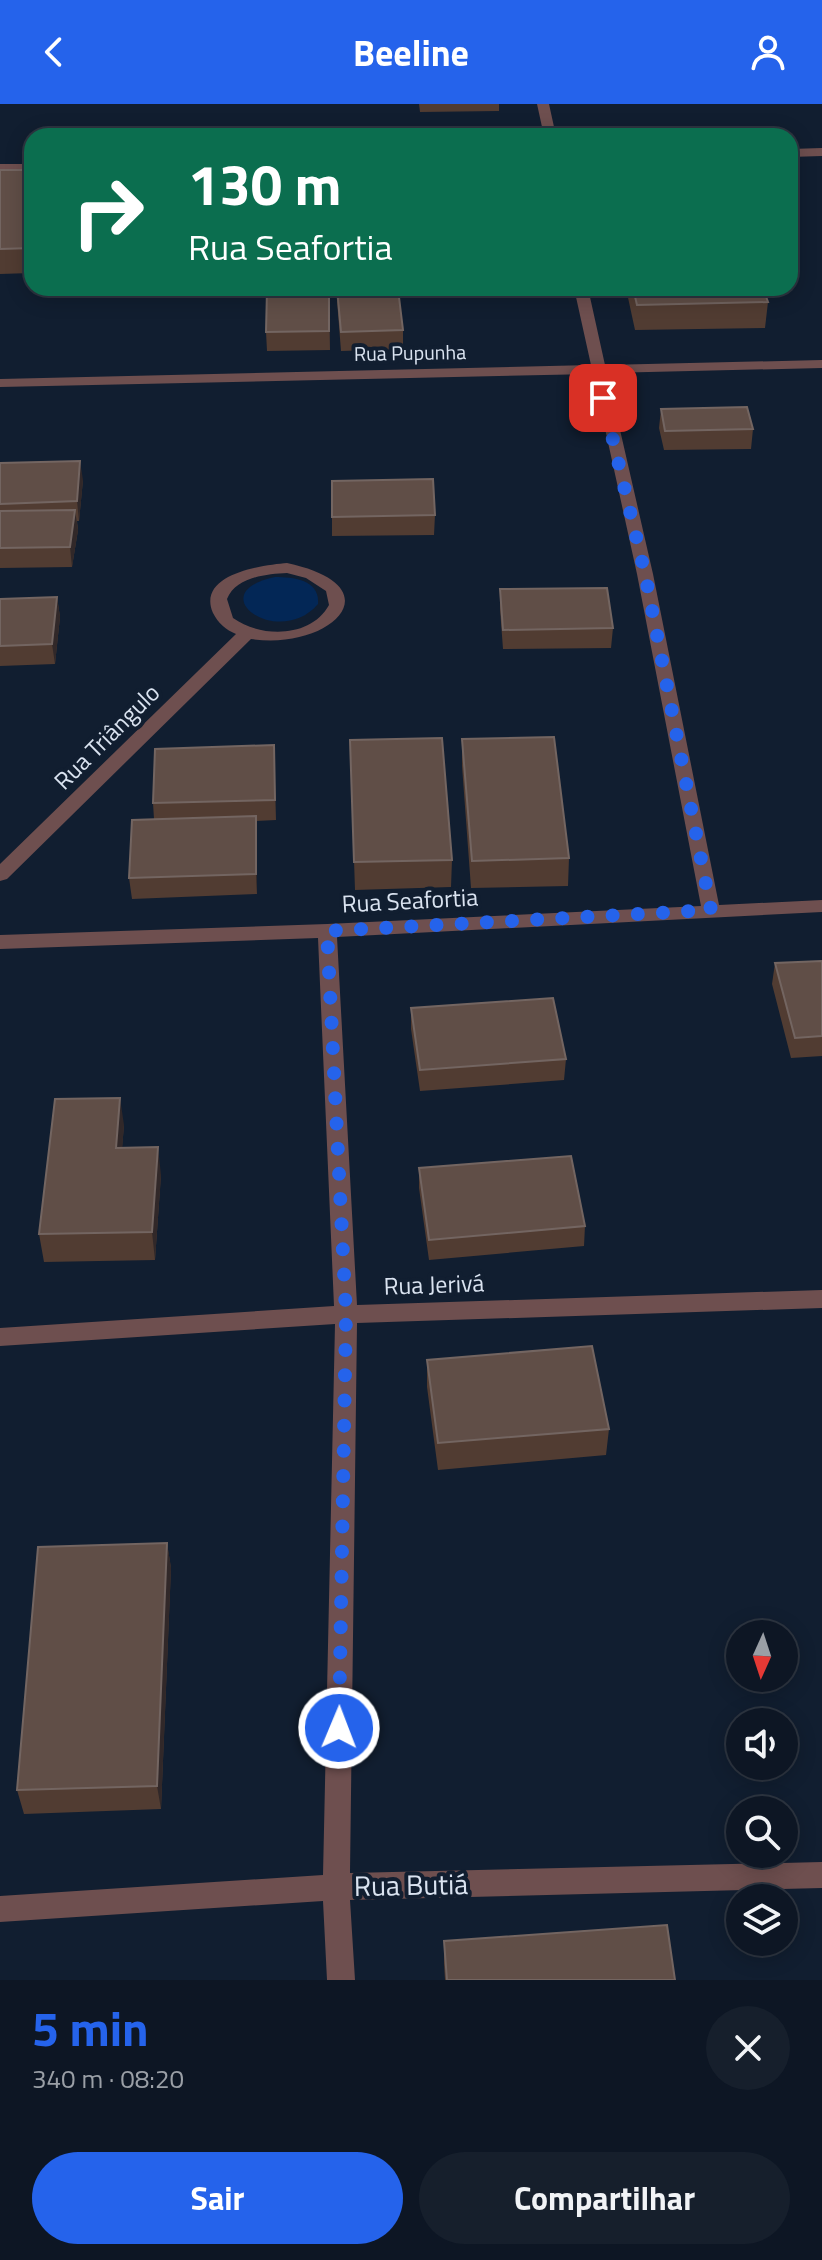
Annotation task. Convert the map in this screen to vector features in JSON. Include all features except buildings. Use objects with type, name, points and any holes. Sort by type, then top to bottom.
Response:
[{"type":"street","points":[[543,104],[548,128]]},
{"type":"street","points":[[798,153],[822,152]]},
{"type":"street","points":[[0,168],[24,168]]},
{"type":"street","points":[[582,296],[596,369],[645,574],[711,910]]},
{"type":"street","name":"Rua Pupunha","points":[[0,383],[822,364]]},
{"type":"street","points":[[287,568],[309,572],[326,580],[336,592],[338,606],[330,619],[314,629],[293,636],[269,637],[247,633],[229,624],[220,611],[219,598],[227,585],[243,575],[264,569],[287,568]]},
{"type":"street","name":"Rua Triângulo","points":[[0,875],[247,633]]},
{"type":"street","name":"Rua Seafortia","points":[[0,942],[327,931],[822,906]]},
{"type":"street","points":[[327,931],[346,1314],[336,1887],[341,1980]]},
{"type":"street","name":"Rua Jerivá","points":[[0,1337],[346,1314],[822,1299]]},
{"type":"street","name":"Rua Butiá","points":[[0,1909],[336,1887],[822,1875]]},
{"type":"shaded area","points":[[275,577],[297,579],[310,585],[318,596],[318,604],[302,617],[284,621],[267,620],[253,614],[245,605],[244,594],[253,585]]},
{"type":"route","points":[[339,1728],[346,1314],[327,931],[711,910],[645,574],[603,398]]}]
